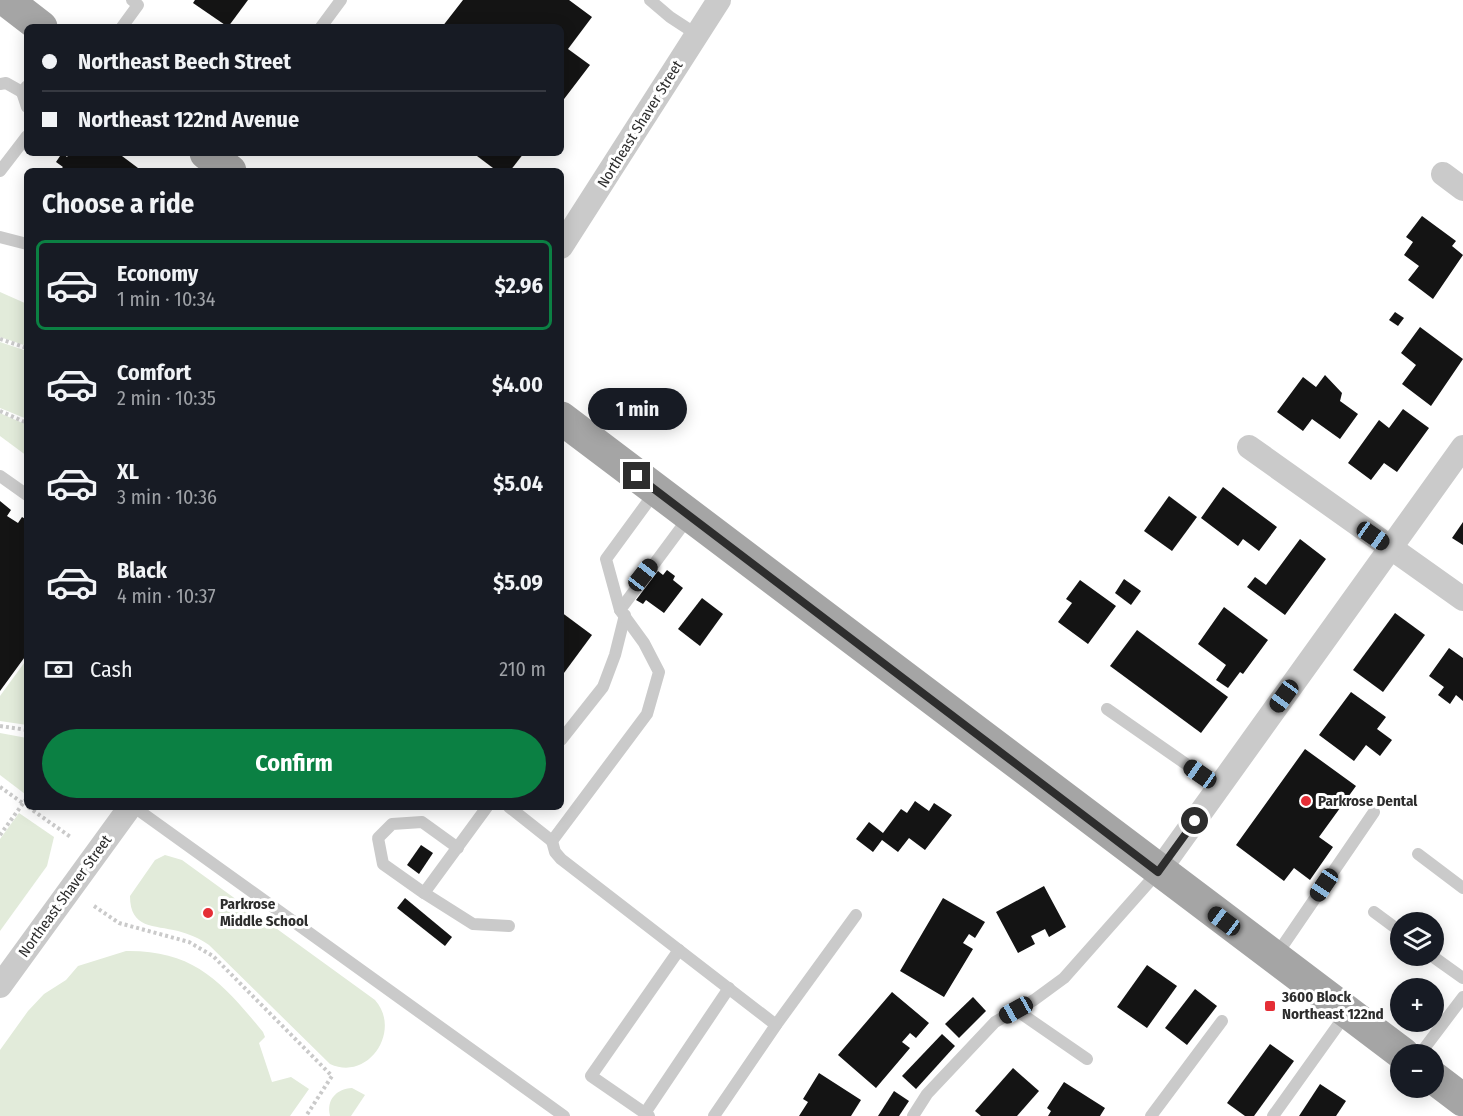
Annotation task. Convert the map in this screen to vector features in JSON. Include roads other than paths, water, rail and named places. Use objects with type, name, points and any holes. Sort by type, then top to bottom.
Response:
[{"type":"main road","points":[[6,0],[37,24]]},
{"type":"main road","points":[[564,420],[1158,872],[1390,1045]]},
{"type":"main road","points":[[1444,1086],[1463,1100]]},
{"type":"street","name":"Northeast Shaver Street","points":[[564,243],[719,0]]},
{"type":"street","points":[[1443,174],[1463,189]]},
{"type":"street","points":[[1249,447],[1463,599]]},
{"type":"street","points":[[1158,872],[1463,447]]},
{"type":"street","name":"Northeast Shaver Street","points":[[0,986],[130,810]]},
{"type":"lane","points":[[323,24],[341,0]]},
{"type":"lane","points":[[650,0],[696,34]]},
{"type":"lane","points":[[124,24],[137,2]]},
{"type":"lane","points":[[0,84],[6,83],[24,89]]},
{"type":"lane","points":[[0,171],[24,139]]},
{"type":"lane","points":[[0,237],[24,243]]},
{"type":"lane","points":[[0,476],[24,493]]},
{"type":"lane","points":[[552,841],[647,714],[659,672],[644,643],[622,612],[606,559],[656,490]]},
{"type":"lane","points":[[564,736],[603,687],[615,655],[622,612],[689,516]]},
{"type":"lane","points":[[1107,709],[1219,787]]},
{"type":"lane","points":[[136,810],[564,1116]]},
{"type":"lane","points":[[424,893],[485,810]]},
{"type":"lane","points":[[513,810],[552,841],[555,852],[561,859],[776,1025]]},
{"type":"lane","points":[[1274,958],[1374,812]]},
{"type":"lane","points":[[459,848],[422,822],[392,824],[378,838],[383,864],[424,893],[473,924],[509,926]]},
{"type":"lane","points":[[1418,854],[1463,888]]},
{"type":"lane","points":[[913,1116],[927,1094],[994,1022],[1064,978],[1158,872]]},
{"type":"lane","points":[[1374,912],[1390,924]]},
{"type":"lane","points":[[714,1116],[776,1025],[856,915]]},
{"type":"lane","points":[[679,950],[591,1076],[647,1115],[729,988]]},
{"type":"lane","points":[[1444,965],[1463,978]]},
{"type":"lane","points":[[1428,1044],[1463,997]]},
{"type":"lane","points":[[1016,1010],[1087,1059]]},
{"type":"lane","points":[[1273,1116],[1347,1013]]},
{"type":"lane","points":[[1151,1116],[1222,1021]]},
{"type":"place","name":"Parkrose Dental","points":[[1306,801]]},
{"type":"place","name":"Parkrose Middle School","points":[[208,913]]},
{"type":"place","name":"3600 Block Northeast 122nd","points":[[1270,1006]]}]
